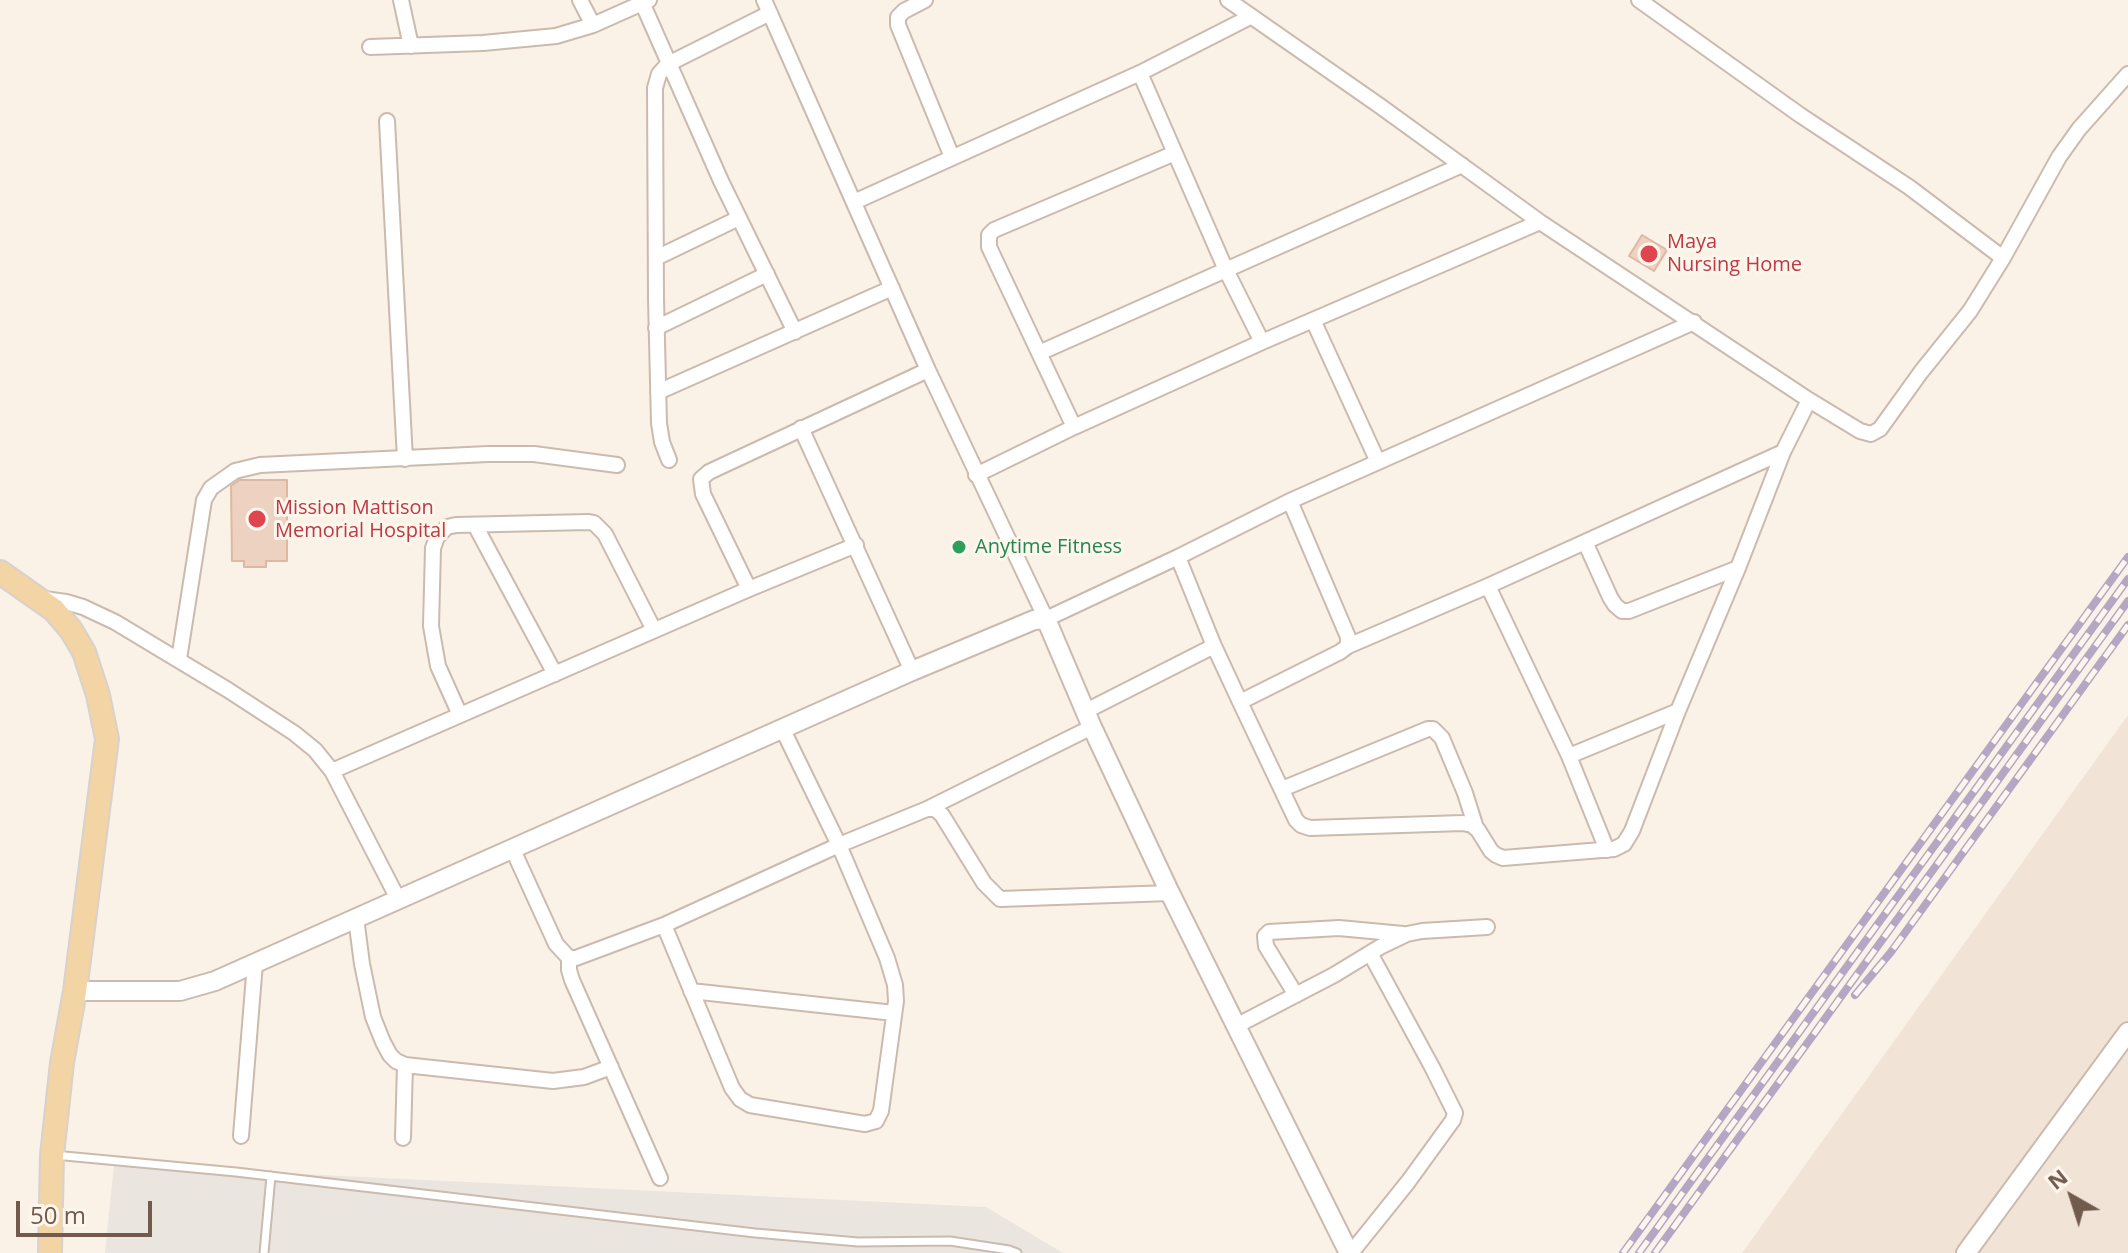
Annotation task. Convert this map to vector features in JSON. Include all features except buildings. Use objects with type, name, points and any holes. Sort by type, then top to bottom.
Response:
[{"type":"main road","points":[[0,572],[54,610],[71,630],[84,652],[98,695],[107,739],[75,991],[62,1063],[52,1155],[50,1249]]},
{"type":"street","points":[[402,0],[411,46]]},
{"type":"street","points":[[580,0],[593,25]]},
{"type":"street","points":[[925,0],[904,11],[898,17],[898,25],[952,157]]},
{"type":"street","points":[[1639,0],[1800,115],[1909,187],[2003,258]]},
{"type":"street","points":[[370,47],[537,39],[593,25],[644,1],[668,64],[795,332]]},
{"type":"street","points":[[1230,1],[1540,222],[1809,400],[1860,431],[1871,434],[1880,429],[1970,311],[2059,157],[2079,129],[2128,74]]},
{"type":"street","points":[[669,460],[659,423],[655,88],[659,74],[668,64],[767,7],[928,370],[1046,619],[1170,893],[1350,1253],[1408,1182],[1455,1113],[1370,953]]},
{"type":"street","points":[[854,202],[1140,73],[1250,17]]},
{"type":"street","points":[[1140,73],[1226,270],[1262,342]]},
{"type":"street","points":[[387,121],[405,459]]},
{"type":"street","points":[[1074,427],[989,247],[989,235],[994,230],[1175,153]]},
{"type":"street","points":[[1039,353],[1462,165]]},
{"type":"street","points":[[656,258],[739,218]]},
{"type":"street","points":[[976,475],[1262,342],[1540,222]]},
{"type":"street","points":[[656,328],[767,274]]},
{"type":"street","points":[[658,392],[892,288]]},
{"type":"street","points":[[1313,320],[1378,462]]},
{"type":"street","points":[[75,991],[180,991],[215,981],[912,671],[1034,620],[1046,619],[1290,501],[1694,322]]},
{"type":"street","points":[[749,589],[703,494],[701,479],[709,472],[928,370]]},
{"type":"street","points":[[1282,789],[1433,729],[1442,738],[1476,828],[1496,855],[1503,858],[1607,850],[1624,844],[1632,831],[1783,452],[1809,400]]},
{"type":"street","points":[[801,428],[912,671]]},
{"type":"street","points":[[1240,702],[1348,646],[1783,452]]},
{"type":"street","points":[[179,659],[204,500],[211,488],[235,471],[260,465],[458,455],[534,454],[617,465]]},
{"type":"street","points":[[1290,501],[1348,637],[1348,646]]},
{"type":"street","points":[[460,715],[438,666],[432,638],[433,548],[437,537],[447,527],[594,523],[605,534],[654,630]]},
{"type":"street","points":[[475,525],[555,674]]},
{"type":"street","points":[[1585,542],[1610,597],[1622,611],[1629,611],[1738,568]]},
{"type":"street","points":[[332,771],[856,545]]},
{"type":"street","points":[[1178,557],[1214,646],[1301,825],[1310,828],[1463,823],[1476,828]]},
{"type":"street","points":[[1488,586],[1569,756],[1607,850]]},
{"type":"street","points":[[36,598],[83,607],[115,622],[179,659],[294,733],[315,750],[332,771],[398,899]]},
{"type":"street","points":[[569,958],[664,925],[839,845],[927,809],[1214,646]]},
{"type":"street","points":[[1569,756],[1678,711]]},
{"type":"street","points":[[664,925],[732,1088],[740,1099],[750,1105],[865,1124],[876,1121],[881,1111],[896,1001],[895,985],[839,845],[783,730]]},
{"type":"street","points":[[927,809],[935,809],[942,815],[984,883],[1000,899],[1170,893]]},
{"type":"street","points":[[513,850],[556,944],[569,958],[572,980],[660,1178]]},
{"type":"street","points":[[356,918],[362,964],[378,1031],[390,1055],[405,1065],[553,1081],[584,1077],[611,1067]]},
{"type":"street","points":[[1236,1026],[1407,934],[1487,927]]},
{"type":"street","points":[[1296,995],[1266,946],[1265,936],[1269,932],[1339,928],[1407,934]]},
{"type":"street","points":[[241,1136],[255,963]]},
{"type":"street","points":[[691,991],[894,1013]]},
{"type":"street","points":[[1966,1253],[2128,1032]]},
{"type":"street","points":[[403,1138],[405,1065]]},
{"type":"lane","points":[[52,1155],[271,1176],[755,1233],[858,1242],[950,1241],[1017,1253]]},
{"type":"lane","points":[[264,1253],[271,1176]]},
{"type":"shaded area","points":[[2128,715],[2128,1253],[1742,1253]]},
{"type":"shaded area","points":[[114,1165],[986,1207],[1063,1253],[105,1253]]},
{"type":"railway","points":[[1623,1253],[2128,557]]},
{"type":"railway","points":[[1639,1253],[2128,579]]},
{"type":"railway","points":[[1655,1253],[2128,601]]},
{"type":"railway","points":[[1855,995],[1891,952],[2128,625]]},
{"type":"place","name":"Maya Nursing Home","points":[[1649,254]]},
{"type":"place","name":"Mission Mattison Memorial Hospital","points":[[257,519]]},
{"type":"place","name":"Anytime Fitness","points":[[959,547]]}]
